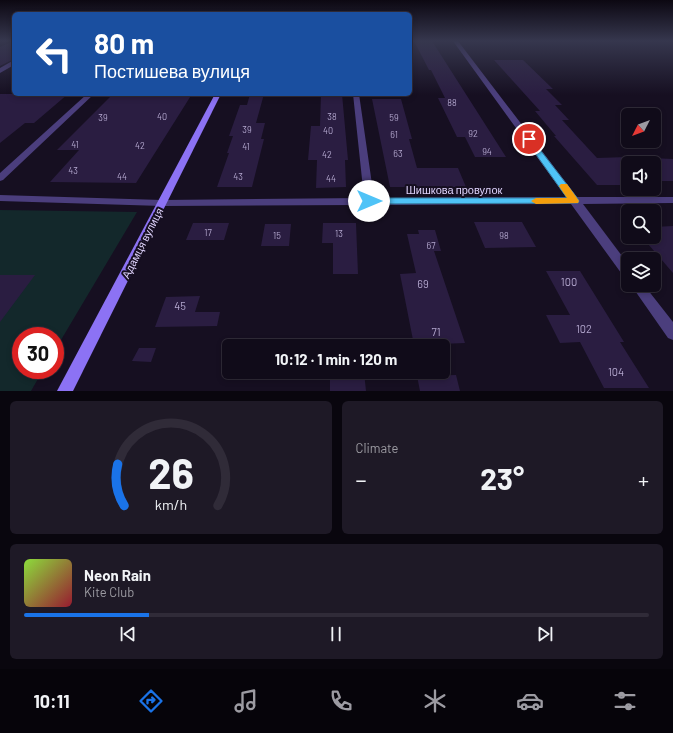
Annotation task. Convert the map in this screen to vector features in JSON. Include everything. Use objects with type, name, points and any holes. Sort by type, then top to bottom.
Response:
[{"type":"street","points":[[469,59],[621,264]]},
{"type":"street","points":[[0,71],[12,63]]},
{"type":"street","points":[[0,178],[89,96]]},
{"type":"street","name":"Адамця вулиця","points":[[65,391],[217,96]]},
{"type":"street","points":[[356,96],[369,201]]},
{"type":"street","name":"Шишкова провулок","points":[[0,198],[162,203],[673,200]]},
{"type":"street","points":[[642,292],[673,333]]},
{"type":"green space","points":[[0,210],[137,212],[64,335],[64,327],[12,327],[12,379],[38,379],[31,391],[0,391]]},
{"type":"building","points":[[0,59],[12,59],[12,60],[0,66]]},
{"type":"building","points":[[423,59],[444,59],[506,157],[475,157],[465,137],[457,137],[438,98],[445,98],[431,70],[429,70]]},
{"type":"building","points":[[494,60],[523,60],[553,89],[546,89],[562,105],[555,105],[569,120],[562,120],[597,158],[621,157],[621,185],[597,185],[554,136],[556,136],[535,111],[540,111]]},
{"type":"building","points":[[0,94],[12,94],[12,96],[66,96],[34,123],[25,123],[0,143]]},
{"type":"building","points":[[111,96],[191,96],[136,183],[50,182],[79,150],[57,150]]},
{"type":"building","points":[[249,96],[263,96],[256,123],[265,123],[261,139],[264,139],[252,187],[217,187],[229,153],[227,153],[233,136],[229,136],[240,105],[247,105]]},
{"type":"building","points":[[321,96],[342,96],[348,160],[345,160],[346,187],[316,188],[317,160],[308,160],[311,126],[320,126]]},
{"type":"building","points":[[372,99],[401,99],[412,139],[409,139],[417,168],[458,168],[466,187],[390,187]]},
{"type":"building","points":[[661,158],[673,159],[673,181],[661,181]]},
{"type":"building","points":[[474,222],[522,222],[536,247],[485,248]]},
{"type":"building","points":[[193,223],[229,223],[224,240],[186,240]]},
{"type":"building","points":[[323,223],[356,223],[358,274],[333,274],[333,243],[322,243]]},
{"type":"building","points":[[265,224],[291,224],[289,246],[261,246]]},
{"type":"building","points":[[673,226],[673,273],[661,259],[661,252],[655,252],[648,244],[661,244],[661,227]]},
{"type":"building","points":[[418,230],[435,230],[441,251],[434,251],[465,343],[450,344],[450,339],[413,339],[400,274],[416,273],[407,234],[419,234]]},
{"type":"building","points":[[546,271],[580,271],[624,342],[620,342],[649,388],[604,388],[580,342],[560,343],[546,315],[570,315]]},
{"type":"building","points":[[0,275],[35,275],[0,322]]},
{"type":"building","points":[[200,296],[195,312],[220,312],[217,326],[155,327],[166,297]]},
{"type":"building","points":[[139,348],[156,348],[151,362],[132,361]]},
{"type":"building","points":[[450,375],[456,375],[460,391],[420,391],[418,379],[450,379]]},
{"type":"building","points":[[330,379],[365,379],[366,391],[330,391]]},
{"type":"slow traffic","points":[[536,201],[574,201],[564,186]]},
{"type":"route","points":[[369,201],[574,201],[529,139]]}]
